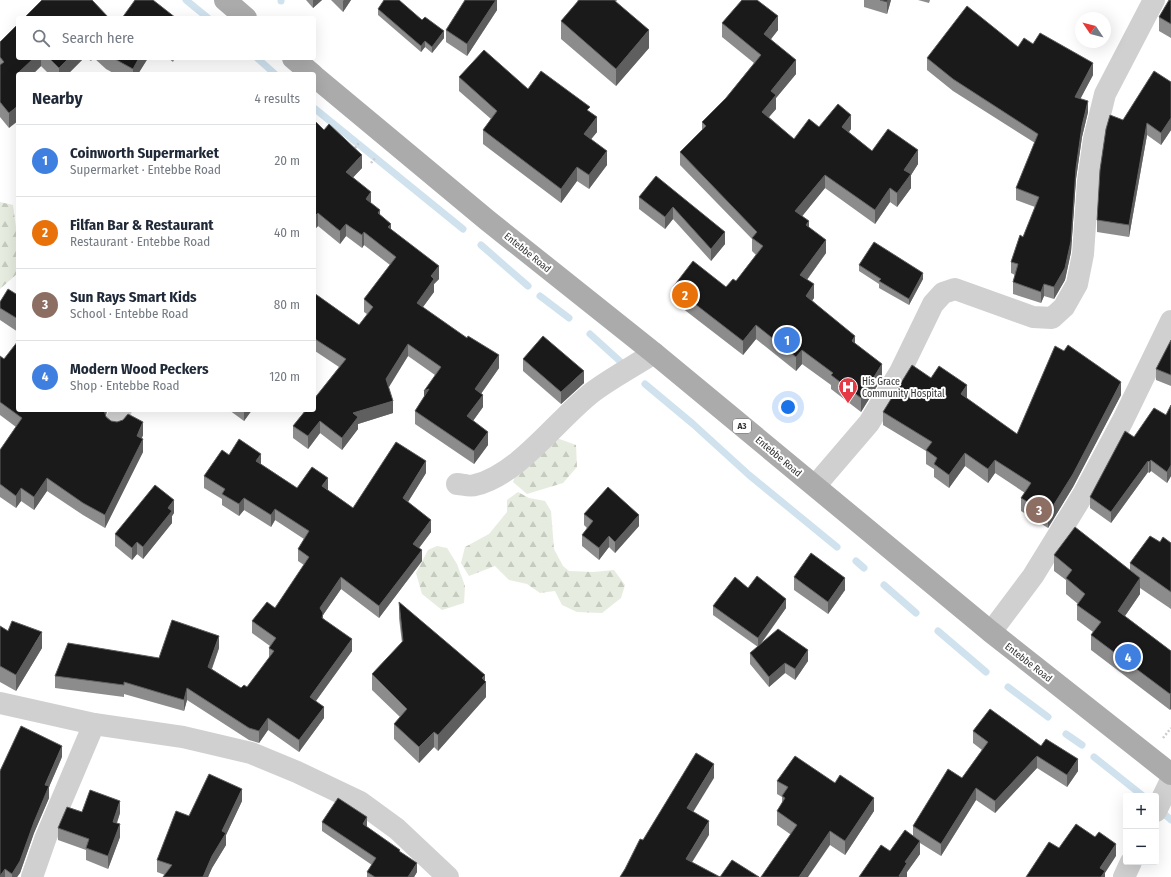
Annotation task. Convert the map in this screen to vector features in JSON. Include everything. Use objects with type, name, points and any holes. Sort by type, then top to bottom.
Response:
[{"type":"main road","name":"Entebbe Road","points":[[316,79],[487,220],[654,353],[991,632],[1171,774]]},
{"type":"street","points":[[815,486],[869,423],[900,372],[933,304],[943,293],[954,289],[1033,317],[1052,318],[1064,306],[1077,284],[1083,254],[1088,181],[1094,139],[1105,94],[1154,0]]},
{"type":"street","points":[[991,632],[1034,576],[1084,493],[1123,420],[1171,321]]},
{"type":"street","points":[[457,484],[474,486],[495,478],[523,458],[576,406],[595,391],[654,353]]},
{"type":"street","points":[[0,703],[94,724],[190,738],[251,753],[297,772],[360,802],[397,829],[448,877]]},
{"type":"street","points":[[32,877],[46,837],[94,724]]},
{"type":"street","points":[[1159,805],[1171,780]]},
{"type":"street","points":[[1124,877],[1130,865]]},
{"type":"green space","points":[[0,202],[13,205],[16,227],[16,275],[0,289]]},
{"type":"green space","points":[[554,437],[576,445],[577,467],[563,483],[527,494],[513,482],[518,468]]},
{"type":"green space","points":[[518,492],[529,498],[545,501],[551,511],[554,549],[563,566],[569,571],[594,572],[614,570],[625,585],[621,598],[602,613],[577,612],[562,605],[555,591],[540,593],[527,584],[509,580],[495,566],[469,576],[461,563],[465,547],[489,534],[507,512],[507,500]]},
{"type":"green space","points":[[437,546],[447,548],[457,564],[465,586],[464,603],[442,610],[422,594],[416,573],[428,550]]},
{"type":"building","points":[[42,0],[92,0],[107,16],[26,16]]},
{"type":"building","points":[[135,0],[153,0],[173,16],[123,16]]},
{"type":"building","points":[[384,0],[399,0],[422,20],[425,17],[444,31],[432,47],[425,41],[421,46],[378,9]]},
{"type":"building","points":[[465,0],[496,0],[467,44],[446,30]]},
{"type":"building","points":[[579,0],[615,0],[649,30],[616,69],[561,21]]},
{"type":"building","points":[[742,0],[757,0],[778,16],[764,34],[796,60],[771,91],[776,95],[762,112],[794,139],[809,119],[819,127],[838,104],[851,115],[842,127],[872,151],[888,129],[918,150],[904,170],[911,174],[897,193],[890,188],[875,210],[825,175],[795,211],[809,221],[806,225],[826,240],[800,275],[814,284],[806,296],[855,336],[852,341],[882,364],[861,398],[831,375],[833,373],[802,350],[796,357],[756,325],[743,341],[673,287],[693,261],[726,287],[733,279],[736,281],[763,246],[752,238],[757,232],[680,152],[706,126],[702,122],[726,98],[761,55],[722,23]]},
{"type":"building","points":[[1169,0],[1171,0],[1171,24],[1159,17]]},
{"type":"building","points":[[967,6],[1018,47],[1024,38],[1033,44],[1040,33],[1093,63],[1075,97],[1088,101],[1082,126],[1076,168],[1071,241],[1065,268],[1054,287],[1044,284],[1041,292],[1013,282],[1018,264],[1011,262],[1020,235],[1023,237],[1039,197],[1016,188],[1038,134],[953,79],[927,58]]},
{"type":"building","points":[[16,26],[16,60],[32,60],[19,72],[16,72],[16,108],[9,113],[0,102],[0,65],[4,62],[0,57],[0,42]]},
{"type":"building","points":[[484,50],[528,89],[541,71],[590,107],[587,110],[597,117],[584,134],[607,151],[589,175],[577,167],[561,189],[483,130],[497,111],[459,77]]},
{"type":"building","points":[[51,60],[67,60],[59,68]]},
{"type":"building","points":[[117,60],[138,60],[133,69]]},
{"type":"building","points":[[1154,71],[1171,82],[1171,118],[1161,133],[1147,123],[1129,225],[1097,220],[1100,170],[1106,129],[1110,115],[1123,120]]},
{"type":"building","points":[[316,122],[324,130],[329,124],[362,155],[346,172],[371,192],[366,199],[380,210],[378,213],[391,224],[388,227],[439,266],[431,276],[434,279],[417,303],[467,338],[468,336],[499,355],[475,389],[483,395],[467,416],[488,432],[474,451],[415,411],[429,389],[424,391],[441,367],[408,344],[386,379],[393,401],[353,413],[358,417],[342,438],[320,421],[308,436],[293,426],[304,412],[316,412],[316,396],[346,359],[316,340],[316,294],[359,325],[373,307],[364,299],[396,257],[364,232],[362,235],[346,224],[340,231],[318,213],[316,215]]},
{"type":"building","points":[[656,176],[725,232],[711,249],[673,207],[665,217],[639,197]]},
{"type":"building","points":[[874,242],[923,273],[909,299],[879,281],[881,279],[859,265]]},
{"type":"building","points":[[8,289],[16,294],[16,318],[0,308],[0,302]]},
{"type":"building","points":[[543,336],[584,371],[561,392],[523,359]]},
{"type":"building","points":[[1171,340],[1171,375],[1156,369]]},
{"type":"building","points":[[16,344],[16,412],[105,412],[106,417],[111,421],[117,422],[123,420],[128,414],[143,422],[137,436],[143,439],[105,515],[83,503],[47,478],[34,497],[21,488],[16,496],[0,484],[0,450],[22,418],[0,402],[0,356],[4,359]]},
{"type":"building","points":[[1068,345],[1121,382],[1073,474],[1048,514],[1021,498],[1031,483],[995,460],[988,469],[965,453],[949,475],[934,464],[937,458],[926,450],[932,442],[883,412],[912,365],[931,378],[939,366],[967,385],[961,394],[1017,434],[1055,346],[1064,351]]},
{"type":"building","points":[[1171,405],[1171,465],[1167,472],[1151,460],[1149,462],[1148,461],[1111,512],[1090,497],[1125,431],[1134,437],[1154,408],[1166,415]]},
{"type":"building","points":[[239,439],[261,454],[256,461],[297,488],[312,467],[328,478],[322,486],[353,508],[396,442],[426,461],[403,498],[431,520],[413,544],[422,550],[379,606],[341,577],[320,608],[323,613],[322,618],[352,639],[310,697],[324,707],[299,740],[268,718],[259,731],[249,728],[187,688],[184,700],[124,682],[124,685],[55,676],[68,643],[159,658],[172,620],[219,636],[208,667],[241,688],[244,685],[247,687],[274,651],[269,648],[276,638],[252,621],[267,602],[275,608],[309,557],[298,549],[309,531],[275,509],[271,515],[244,498],[239,504],[222,494],[225,489],[204,476],[222,450],[229,455]]},
{"type":"building","points":[[155,485],[174,500],[168,508],[172,511],[143,547],[137,542],[132,548],[115,534]]},
{"type":"building","points":[[608,487],[639,515],[615,542],[609,536],[599,548],[582,535],[593,521],[584,514]]},
{"type":"building","points":[[1075,527],[1140,578],[1118,611],[1171,651],[1170,694],[1091,635],[1101,622],[1077,605],[1085,594],[1066,578],[1072,570],[1054,555]]},
{"type":"building","points":[[1150,536],[1160,542],[1163,537],[1171,543],[1171,592],[1130,563]]},
{"type":"building","points":[[811,553],[845,578],[828,602],[794,577]]},
{"type":"building","points":[[757,576],[786,599],[758,638],[713,606],[735,577],[748,588]]},
{"type":"building","points":[[399,602],[485,675],[482,678],[486,682],[438,735],[434,732],[419,747],[394,724],[407,709],[372,674],[403,641]]},
{"type":"building","points":[[12,621],[42,632],[16,675],[0,666],[0,626],[8,631]]},
{"type":"building","points":[[778,629],[808,650],[795,669],[785,663],[769,677],[750,653]]},
{"type":"building","points":[[990,709],[1041,746],[1046,739],[1078,759],[1067,775],[1037,756],[995,801],[976,788],[941,844],[913,826],[948,769],[962,778],[988,742],[973,731]]},
{"type":"building","points":[[21,726],[62,746],[45,785],[49,786],[20,861],[12,874],[5,869],[0,876],[0,771]]},
{"type":"building","points":[[696,753],[714,764],[687,808],[709,821],[686,859],[720,877],[620,877],[640,839],[643,840]]},
{"type":"building","points":[[795,756],[835,783],[840,775],[874,798],[845,841],[830,831],[799,877],[761,877],[797,825],[777,811],[785,798],[782,796],[788,787],[777,781]]},
{"type":"building","points":[[209,774],[242,789],[222,831],[226,833],[212,856],[203,877],[163,877],[172,865],[157,860],[176,811],[189,816]]},
{"type":"building","points":[[90,790],[120,801],[113,822],[120,824],[108,856],[86,848],[89,839],[58,828],[67,807],[82,812]]},
{"type":"building","points":[[338,798],[367,817],[363,824],[417,863],[408,877],[375,877],[367,872],[376,858],[322,822]]},
{"type":"building","points":[[1076,824],[1095,837],[1099,832],[1116,844],[1100,868],[1105,871],[1101,877],[1026,877],[1049,842],[1059,848]]},
{"type":"building","points":[[905,830],[920,841],[905,862],[907,863],[899,876],[900,877],[859,877],[881,845],[890,851]]},
{"type":"building","points":[[732,860],[759,877],[720,877]]},
{"type":"waterway","points":[[186,0],[206,16]]},
{"type":"waterway","points":[[259,60],[273,72]]},
{"type":"waterway","points":[[316,110],[463,229]]},
{"type":"waterway","points":[[481,245],[528,286]]},
{"type":"waterway","points":[[540,296],[569,318]]},
{"type":"waterway","points":[[590,334],[622,363]]},
{"type":"waterway","points":[[645,384],[693,424],[749,475],[837,547]]},
{"type":"waterway","points":[[856,561],[864,568]]},
{"type":"waterway","points":[[884,585],[916,613]]},
{"type":"waterway","points":[[938,631],[986,672]]},
{"type":"waterway","points":[[1008,687],[1048,717]]},
{"type":"waterway","points":[[1066,734],[1082,745]]},
{"type":"waterway","points":[[1094,757],[1139,793]]},
{"type":"waterway","points":[[1162,812],[1171,820]]},
{"type":"place","name":"Filfan Bar & Restaurant","points":[[685,295]]},
{"type":"place","name":"Coinworth Supermarket","points":[[787,340]]},
{"type":"place","name":"His Grace Community Hospital","points":[[848,404]]},
{"type":"place","name":"Sun Rays Smart Kids","points":[[1039,510]]},
{"type":"place","name":"Modern Wood Peckers","points":[[1128,657]]}]
